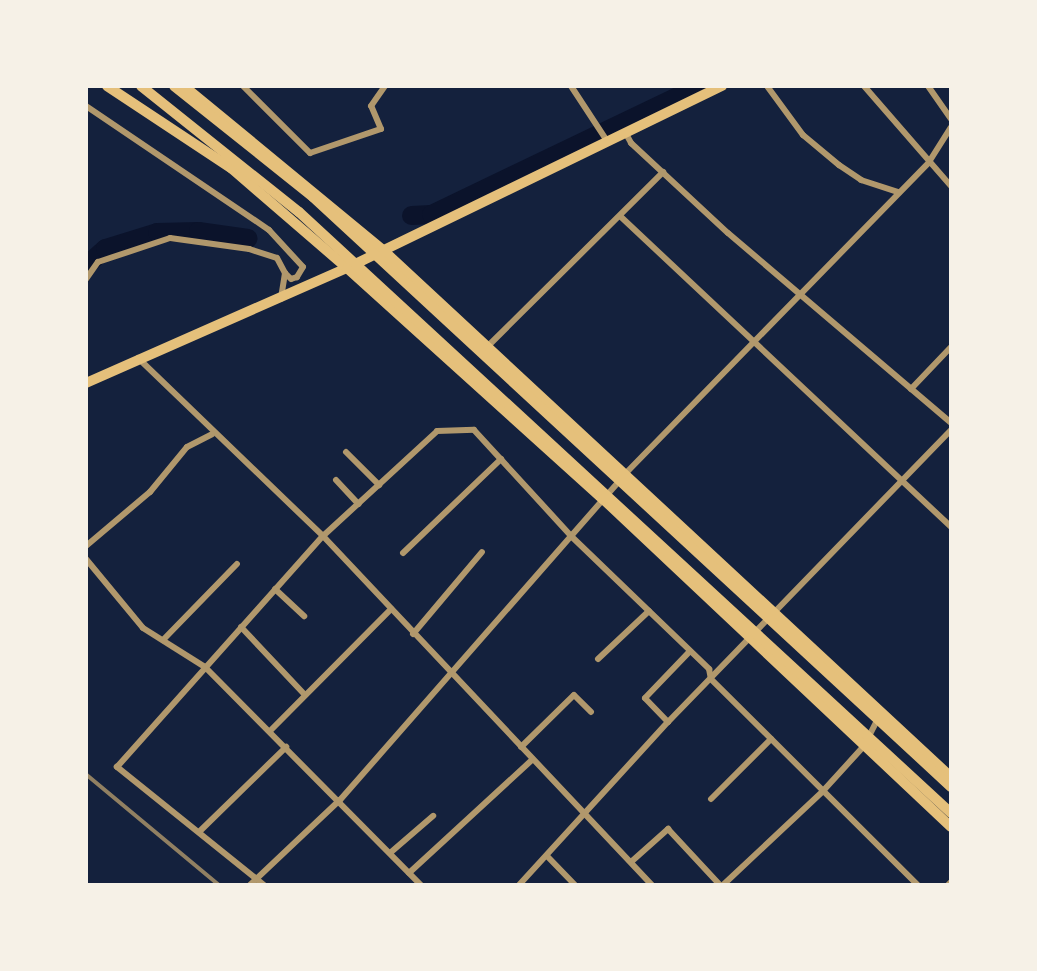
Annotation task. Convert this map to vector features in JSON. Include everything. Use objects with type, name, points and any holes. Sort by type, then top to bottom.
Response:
[{"type":"highway","points":[[107,86],[231,168],[347,268],[603,499],[951,827]]},
{"type":"highway","points":[[141,86],[299,212],[951,813]]},
{"type":"highway","points":[[174,86],[313,197],[951,787]]},
{"type":"highway","points":[[184,86],[383,250],[951,777]]},
{"type":"main road","points":[[86,383],[138,358],[281,299],[722,86]]},
{"type":"street","points":[[243,86],[310,153],[381,129],[371,106],[385,86]]},
{"type":"street","points":[[571,86],[607,141]]},
{"type":"street","points":[[767,86],[803,135],[839,165],[861,180],[899,192]]},
{"type":"street","points":[[864,86],[951,186]]},
{"type":"street","points":[[928,86],[951,119]]},
{"type":"street","points":[[86,106],[269,230],[303,267],[297,277],[291,279],[277,258],[249,248],[170,238],[98,262],[86,279]]},
{"type":"street","points":[[250,885],[340,800],[625,474],[754,338],[929,162],[951,127]]},
{"type":"street","points":[[625,132],[663,172],[798,293],[951,423]]},
{"type":"street","points":[[488,346],[663,172]]},
{"type":"street","points":[[620,216],[754,338],[951,527]]},
{"type":"street","points":[[281,299],[285,273]]},
{"type":"street","points":[[911,389],[951,346]]},
{"type":"street","points":[[138,358],[212,434],[323,536],[652,885]]},
{"type":"street","points":[[264,885],[117,767],[323,536],[437,431],[474,430],[571,536],[709,670],[711,679],[918,885]]},
{"type":"street","points":[[519,885],[668,722],[951,430]]},
{"type":"street","points":[[86,546],[150,492],[187,447],[212,434]]},
{"type":"street","points":[[346,452],[379,485]]},
{"type":"street","points":[[403,553],[501,460]]},
{"type":"street","points":[[336,481],[358,504]]},
{"type":"street","points":[[414,634],[482,552]]},
{"type":"street","points":[[86,559],[144,628],[205,667],[340,800],[421,885]]},
{"type":"street","points":[[163,640],[237,564]]},
{"type":"street","points":[[275,589],[304,616]]},
{"type":"street","points":[[270,731],[391,609]]},
{"type":"street","points":[[598,660],[649,611]]},
{"type":"street","points":[[241,627],[305,695]]},
{"type":"street","points":[[668,722],[645,698],[690,651]]},
{"type":"street","points":[[522,747],[574,695],[591,712]]},
{"type":"street","points":[[631,862],[668,830],[722,885],[823,792],[864,746],[881,714]]},
{"type":"street","points":[[711,799],[771,740]]},
{"type":"street","points":[[199,832],[286,747]]},
{"type":"street","points":[[409,873],[533,760]]},
{"type":"street","points":[[390,853],[433,816]]},
{"type":"street","points":[[547,856],[575,885]]},
{"type":"waterway","points":[[411,215],[431,214],[698,86]]},
{"type":"waterway","points":[[86,265],[105,248],[157,232],[198,231],[248,238]]},
{"type":"railway","points":[[86,774],[219,885]]}]
